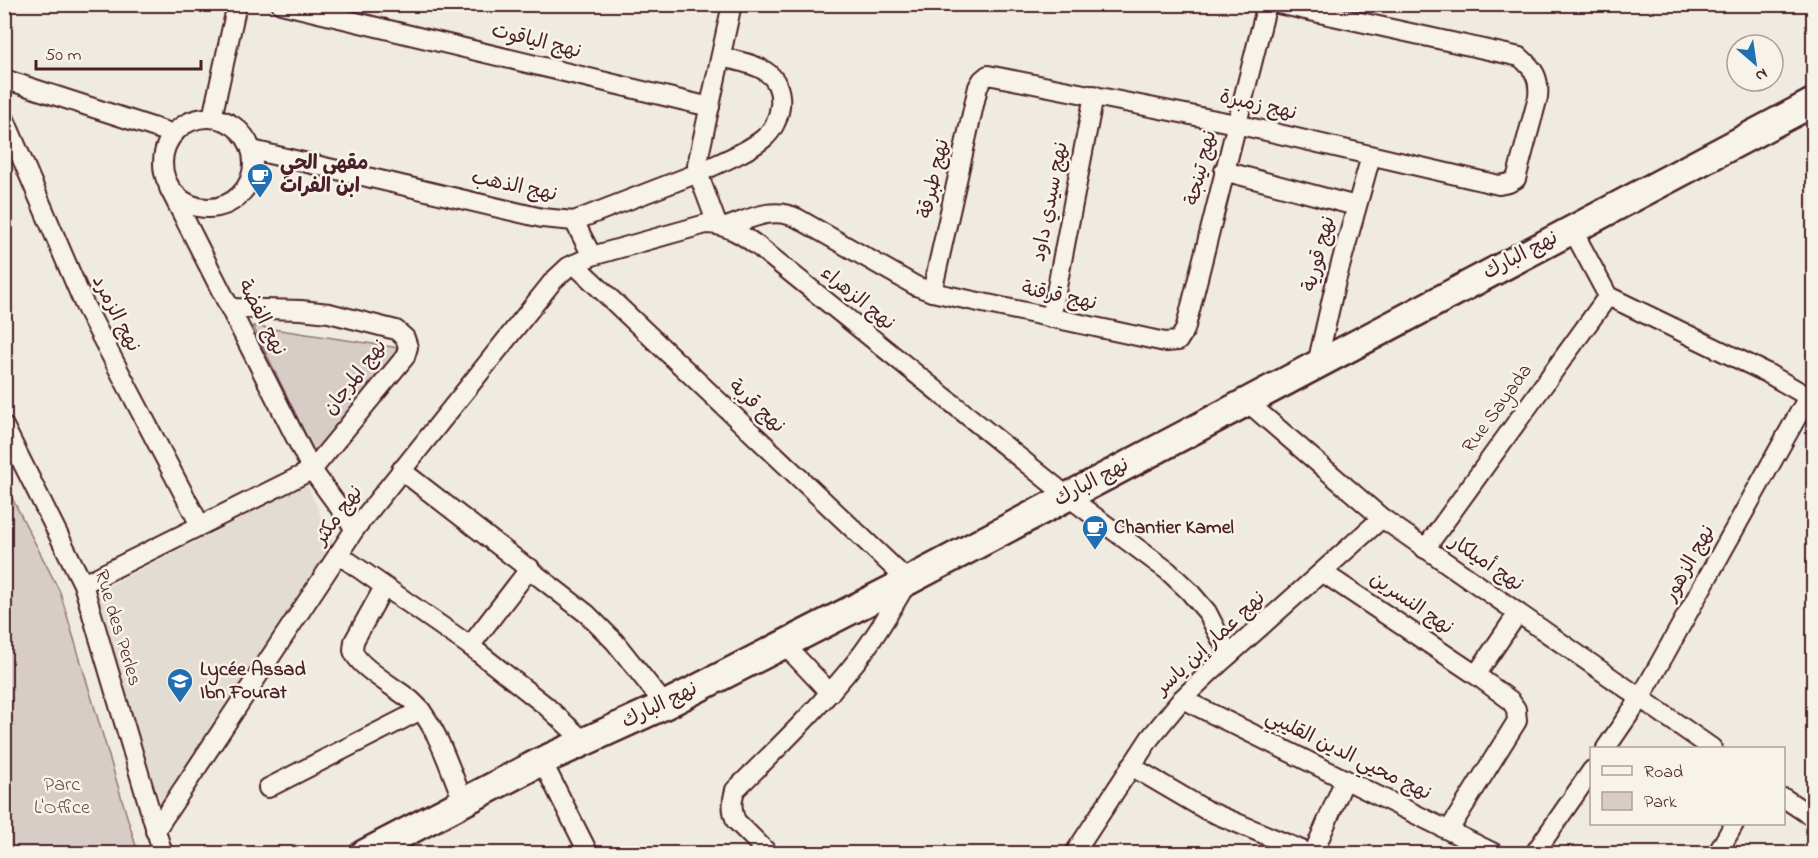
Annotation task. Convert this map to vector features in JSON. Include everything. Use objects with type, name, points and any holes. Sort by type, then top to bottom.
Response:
[{"type":"street","points":[[212,118],[237,4]]},
{"type":"street","name":"نهج الياقوت","points":[[281,4],[710,107]]},
{"type":"street","points":[[574,221],[592,256],[697,226],[721,226],[698,173],[697,165],[732,4]]},
{"type":"street","name":"نهج تينجة","points":[[1178,341],[1185,330],[1267,4]]},
{"type":"street","name":"نهج زمبرة","points":[[984,77],[993,74],[1236,124],[1499,185],[1509,183],[1518,175],[1539,85],[1536,74],[1520,57],[1278,4]]},
{"type":"street","name":"نهج الذهب","points":[[252,150],[542,218],[574,221],[698,173],[764,139],[777,122],[780,111],[778,87],[774,79],[766,71],[722,57]]},
{"type":"street","name":"نهج طبرقة","points":[[932,292],[978,87],[984,77]]},
{"type":"street","points":[[4,79],[174,134]]},
{"type":"street","name":"نهج سيدي داود","points":[[1051,318],[1094,95]]},
{"type":"street","name":"نهج البارك","points":[[364,854],[542,761],[665,705],[908,581],[1814,102]]},
{"type":"street","points":[[212,118],[225,121],[246,137],[252,150],[253,176],[239,198],[215,209],[188,205],[169,188],[162,166],[163,154],[174,134],[191,121],[212,118]]},
{"type":"street","name":"نهج الزمرد","points":[[5,123],[84,304],[200,525]]},
{"type":"street","name":"نهج قورية","points":[[1317,364],[1336,281],[1371,156]]},
{"type":"street","points":[[1224,171],[1356,206]]},
{"type":"street","name":"نهج الفضة","points":[[169,188],[312,470],[355,529]]},
{"type":"street","name":"نهج قرقنة","points":[[721,226],[769,212],[789,215],[916,286],[932,292],[1165,342],[1178,341]]},
{"type":"street","name":"نهج الزهراء","points":[[721,226],[759,247],[1066,496],[1168,571],[1207,612],[1229,655]]},
{"type":"street","points":[[1572,229],[1608,296],[1767,374],[1811,399]]},
{"type":"street","name":"نهج مكثر","points":[[155,831],[355,529],[553,281],[568,267],[592,256]]},
{"type":"street","name":"نهج قربة","points":[[574,264],[908,581]]},
{"type":"street","name":"Rue Sayada","points":[[1425,549],[1608,296]]},
{"type":"street","name":"نهج المرجان","points":[[231,308],[329,313],[396,330],[405,338],[408,347],[405,357],[312,470]]},
{"type":"street","name":"نهج الزهور","points":[[1607,747],[1641,697],[1811,399]]},
{"type":"street","name":"نهج أميلكار","points":[[1246,401],[1382,518],[1711,747]]},
{"type":"street","name":"Rue des Perles","points":[[4,426],[83,584],[163,854]]},
{"type":"street","points":[[83,584],[312,470]]},
{"type":"street","points":[[401,470],[587,614],[615,642],[665,705]]},
{"type":"street","name":"نهج عمار إبن ياسر","points":[[1074,854],[1150,738],[1182,699],[1382,518]]},
{"type":"street","points":[[338,554],[470,646],[546,706],[585,742]]},
{"type":"street","points":[[470,646],[530,568]]},
{"type":"street","name":"نهج النسرين","points":[[1322,572],[1476,675],[1510,700],[1516,709],[1517,721],[1449,830]]},
{"type":"street","points":[[769,854],[736,821],[732,801],[735,790],[830,693],[875,636],[908,581]]},
{"type":"street","points":[[384,587],[354,641],[353,651],[369,669],[421,710],[436,737],[464,803]]},
{"type":"street","points":[[1476,675],[1518,613]]},
{"type":"street","points":[[783,643],[830,693]]},
{"type":"street","name":"نهج محيي الدين القليبي","points":[[1182,699],[1496,854]]},
{"type":"street","points":[[268,788],[421,710]]},
{"type":"street","points":[[542,761],[589,854]]},
{"type":"street","points":[[1131,766],[1206,810],[1312,854],[1345,779]]},
{"type":"street","points":[[1534,854],[1590,773]]},
{"type":"street","points":[[1785,799],[1814,818]]},
{"type":"street","points":[[1717,854],[1733,825]]},
{"type":"shaded area","name":"Lycée Assad Ibn Fourat","points":[[307,485],[335,547],[164,812],[90,595]]},
{"type":"green space","points":[[253,326],[400,348],[315,454]]},
{"type":"green space","name":"Parc L'Office","points":[[4,482],[60,592],[138,853],[5,853]]},
{"type":"place","name":"مقهى الحي ابن الفرات","points":[[260,199]]},
{"type":"place","name":"Chantier Kamel","points":[[1095,551]]},
{"type":"place","name":"Lycée Assad Ibn Fourat","points":[[180,704]]}]
